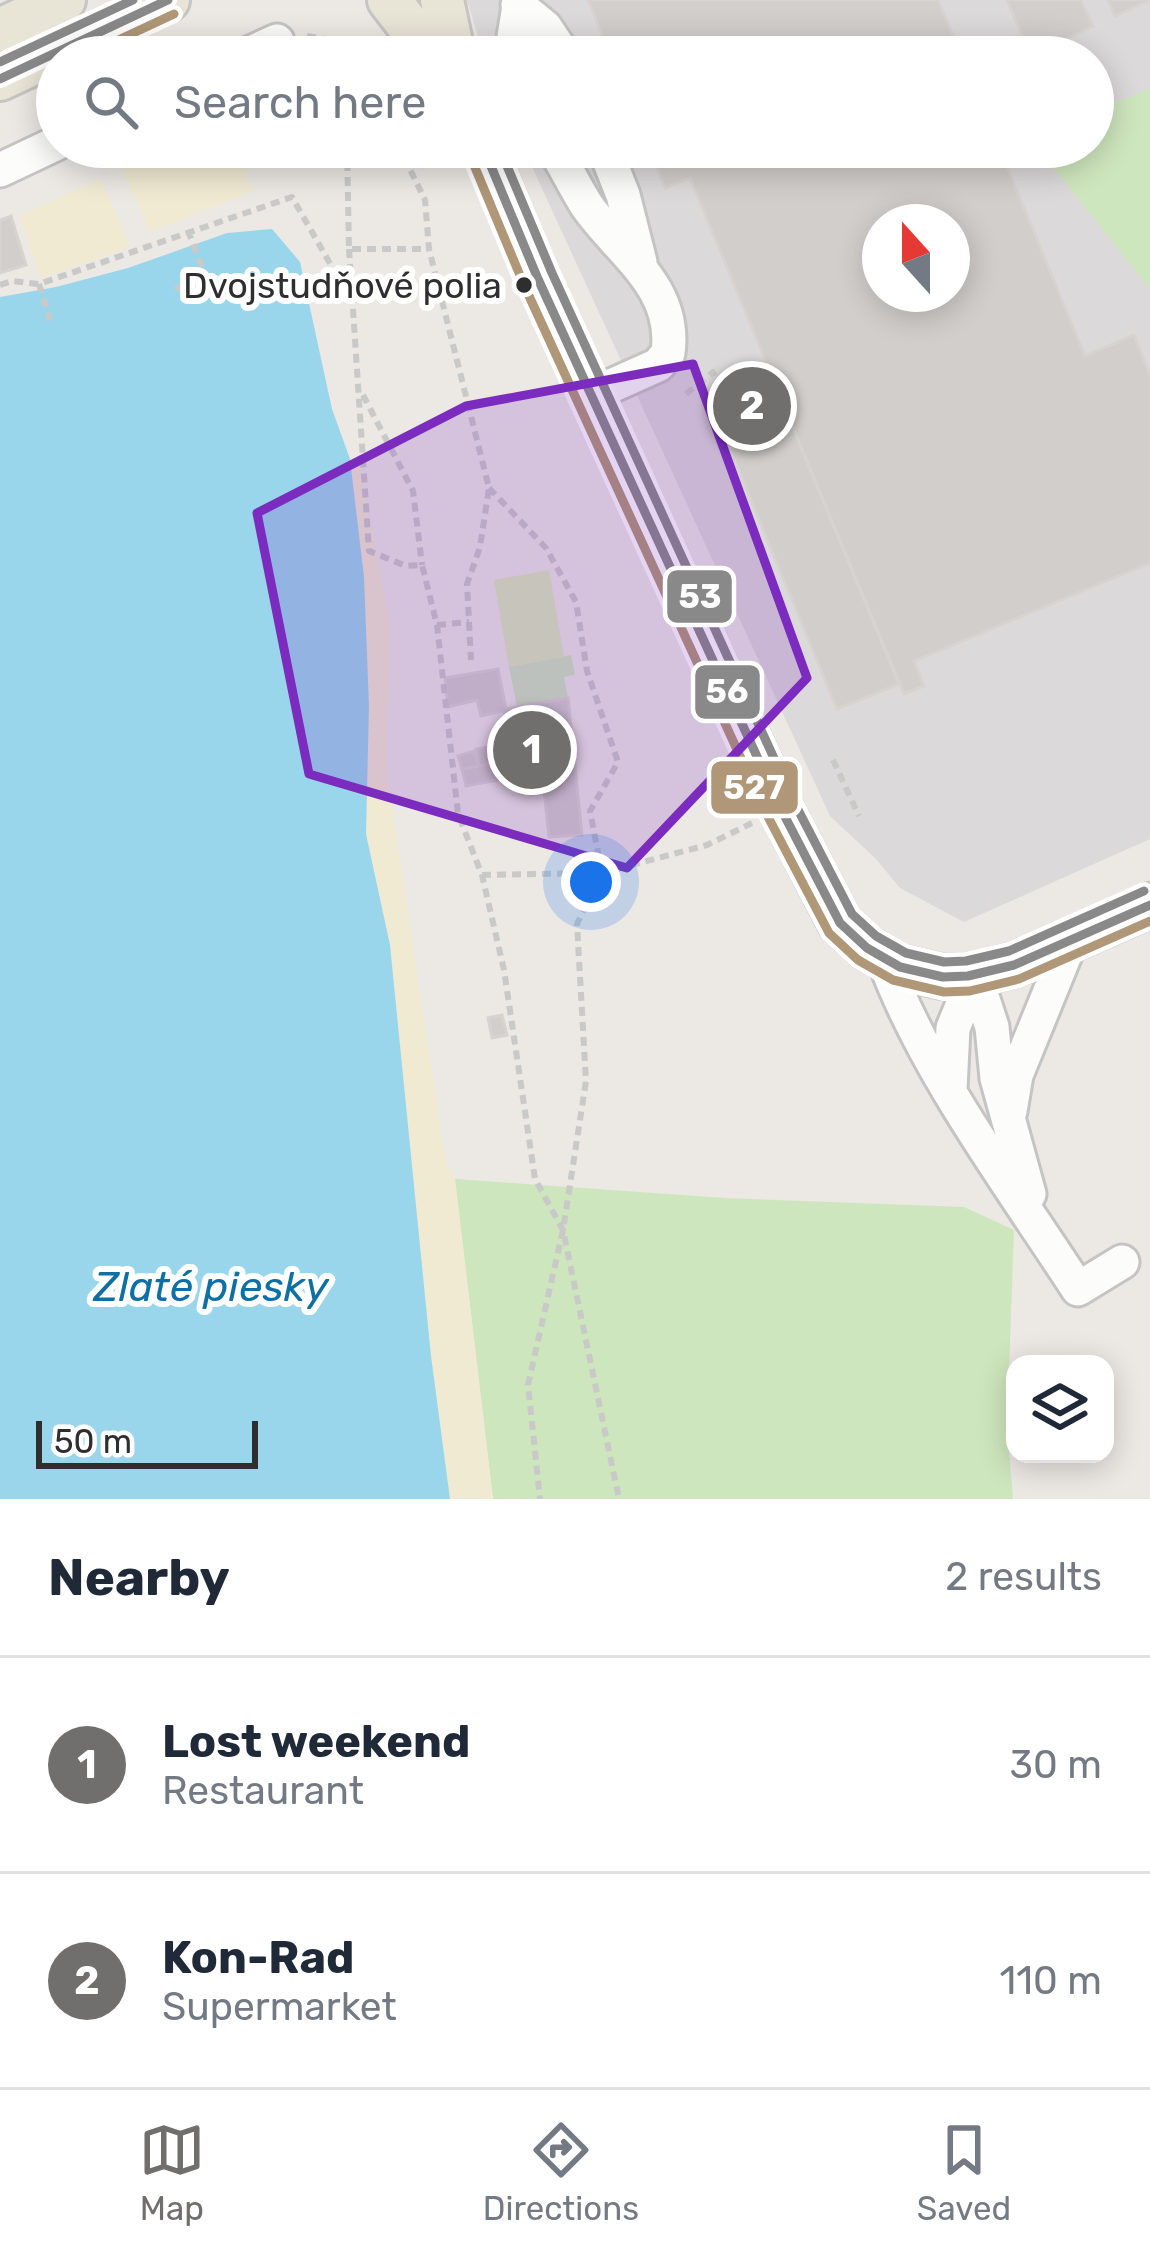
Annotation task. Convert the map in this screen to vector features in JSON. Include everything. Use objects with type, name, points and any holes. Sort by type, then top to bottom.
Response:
[{"type":"main road","points":[[0,30],[64,0]]},
{"type":"main road","points":[[91,36],[168,0]]},
{"type":"main road","points":[[389,0],[417,36]]},
{"type":"main road","points":[[442,0],[450,36]]},
{"type":"main road","points":[[0,79],[36,62]]},
{"type":"main road","points":[[492,168],[590,395],[781,809],[840,923],[884,959],[921,974],[975,975],[1015,965],[1150,905]]},
{"type":"lane","points":[[514,36],[519,3]]},
{"type":"lane","points":[[519,3],[551,36]]},
{"type":"lane","points":[[0,170],[36,153]]},
{"type":"lane","points":[[566,168],[588,207],[658,292],[668,322],[668,353],[658,365],[590,395]]},
{"type":"lane","points":[[612,168],[642,269]]},
{"type":"lane","points":[[1009,1119],[1016,1076],[1071,940]]},
{"type":"lane","points":[[884,959],[895,989],[950,1089],[1078,1289],[1122,1262]]},
{"type":"lane","points":[[950,1089],[952,1028],[975,975]]},
{"type":"lane","points":[[975,975],[992,1028],[997,1078],[1038,1228]]},
{"type":"path","points":[[347,168],[350,298],[369,551],[406,566],[422,565]]},
{"type":"path","points":[[411,168],[425,200],[429,249],[489,488],[480,548],[467,584],[471,660]]},
{"type":"path","points":[[0,285],[12,281],[39,284],[292,197],[350,298]]},
{"type":"path","points":[[175,289],[206,278],[189,233]]},
{"type":"path","points":[[349,249],[429,249]]},
{"type":"path","points":[[39,284],[50,320]]},
{"type":"path","points":[[686,394],[713,372],[718,384]]},
{"type":"path","points":[[359,388],[413,491],[422,565],[437,625],[458,814],[482,875],[504,970],[535,1179],[563,1230],[619,1499]]},
{"type":"path","points":[[489,488],[547,548],[576,602],[587,671],[618,762],[590,811],[602,874],[577,924],[586,1081],[563,1230],[527,1385],[540,1499]]},
{"type":"path","points":[[437,625],[469,622]]},
{"type":"path","points":[[833,760],[859,816]]},
{"type":"path","points":[[482,875],[602,874],[707,845],[781,809]]},
{"type":"highlighted area","points":[[693,364],[807,678],[627,868],[309,774],[257,513],[466,406]]},
{"type":"shaded area","points":[[467,0],[1150,0],[1150,839],[964,922],[900,888],[830,816],[533,168],[1114,168],[1114,36],[478,36]]},
{"type":"green space","points":[[1150,88],[1150,289],[1054,168],[1114,168],[1114,103]]},
{"type":"green space","points":[[549,570],[564,657],[509,667],[494,580]]},
{"type":"green space","points":[[571,655],[575,675],[564,677],[568,698],[517,707],[509,667]]},
{"type":"green space","points":[[455,1179],[725,1198],[964,1207],[1014,1230],[1006,1355],[1006,1463],[1010,1463],[1013,1499],[493,1499]]},
{"type":"sand","points":[[244,168],[253,191],[150,232],[122,170]]},
{"type":"sand","points":[[100,179],[131,247],[40,278],[19,216]]},
{"type":"sand","points":[[350,459],[360,464],[389,622],[387,774],[445,1159],[455,1179],[493,1499],[450,1499],[390,945],[366,834],[369,706],[364,577]]},
{"type":"water","name":"Zlaté piesky","points":[[272,229],[300,262],[332,409],[350,459],[364,577],[369,706],[366,834],[390,945],[450,1499],[0,1499],[0,297],[128,268],[227,233]]},
{"type":"building","points":[[588,0],[938,0],[953,36],[603,36]]},
{"type":"building","points":[[1007,0],[1081,0],[1093,26],[1072,36],[1023,36]]},
{"type":"building","points":[[1108,0],[1150,0],[1115,16]]},
{"type":"building","points":[[657,168],[1008,168],[1085,356],[1134,335],[1150,375],[1150,563],[914,661],[924,686],[904,694],[771,375],[711,401],[706,389],[767,364],[690,178],[665,188]]},
{"type":"building","points":[[11,216],[26,265],[0,273],[0,220]]},
{"type":"building","points":[[771,375],[899,684],[837,709],[710,401]]},
{"type":"building","points":[[498,669],[506,709],[517,707],[520,726],[506,728],[504,711],[481,716],[477,700],[448,707],[445,678]]},
{"type":"building","points":[[568,698],[582,835],[549,837],[541,762],[527,763],[517,707]]},
{"type":"building","points":[[506,744],[509,760],[479,766],[476,749]]},
{"type":"building","points":[[474,751],[479,766],[462,769],[458,756]]},
{"type":"building","points":[[509,760],[513,777],[466,786],[462,769]]},
{"type":"building","points":[[502,1015],[507,1035],[492,1038],[488,1018]]},
{"type":"transit line","name":"53","points":[[56,36],[133,0]]},
{"type":"transit line","name":"56","points":[[91,36],[168,0]]},
{"type":"transit line","name":"527","points":[[127,36],[174,14]]},
{"type":"transit line","name":"53","points":[[0,62],[36,45]]},
{"type":"transit line","name":"56","points":[[0,79],[36,62]]},
{"type":"transit line","name":"527","points":[[475,168],[524,285],[767,815],[829,933],[858,960],[893,980],[944,992],[1019,979],[1150,921]]},
{"type":"transit line","name":"56","points":[[492,168],[781,809],[840,923],[867,948],[900,967],[943,977],[968,976],[1014,965],[1150,905]]},
{"type":"transit line","name":"53","points":[[508,168],[794,802],[852,914],[876,936],[906,953],[944,962],[966,961],[1009,951],[1144,891]]},
{"type":"place","name":"Dvojstudňové polia","points":[[524,285]]},
{"type":"place","name":"Kon-Rad","points":[[752,406]]},
{"type":"place","name":"Lost weekend","points":[[532,750]]}]
